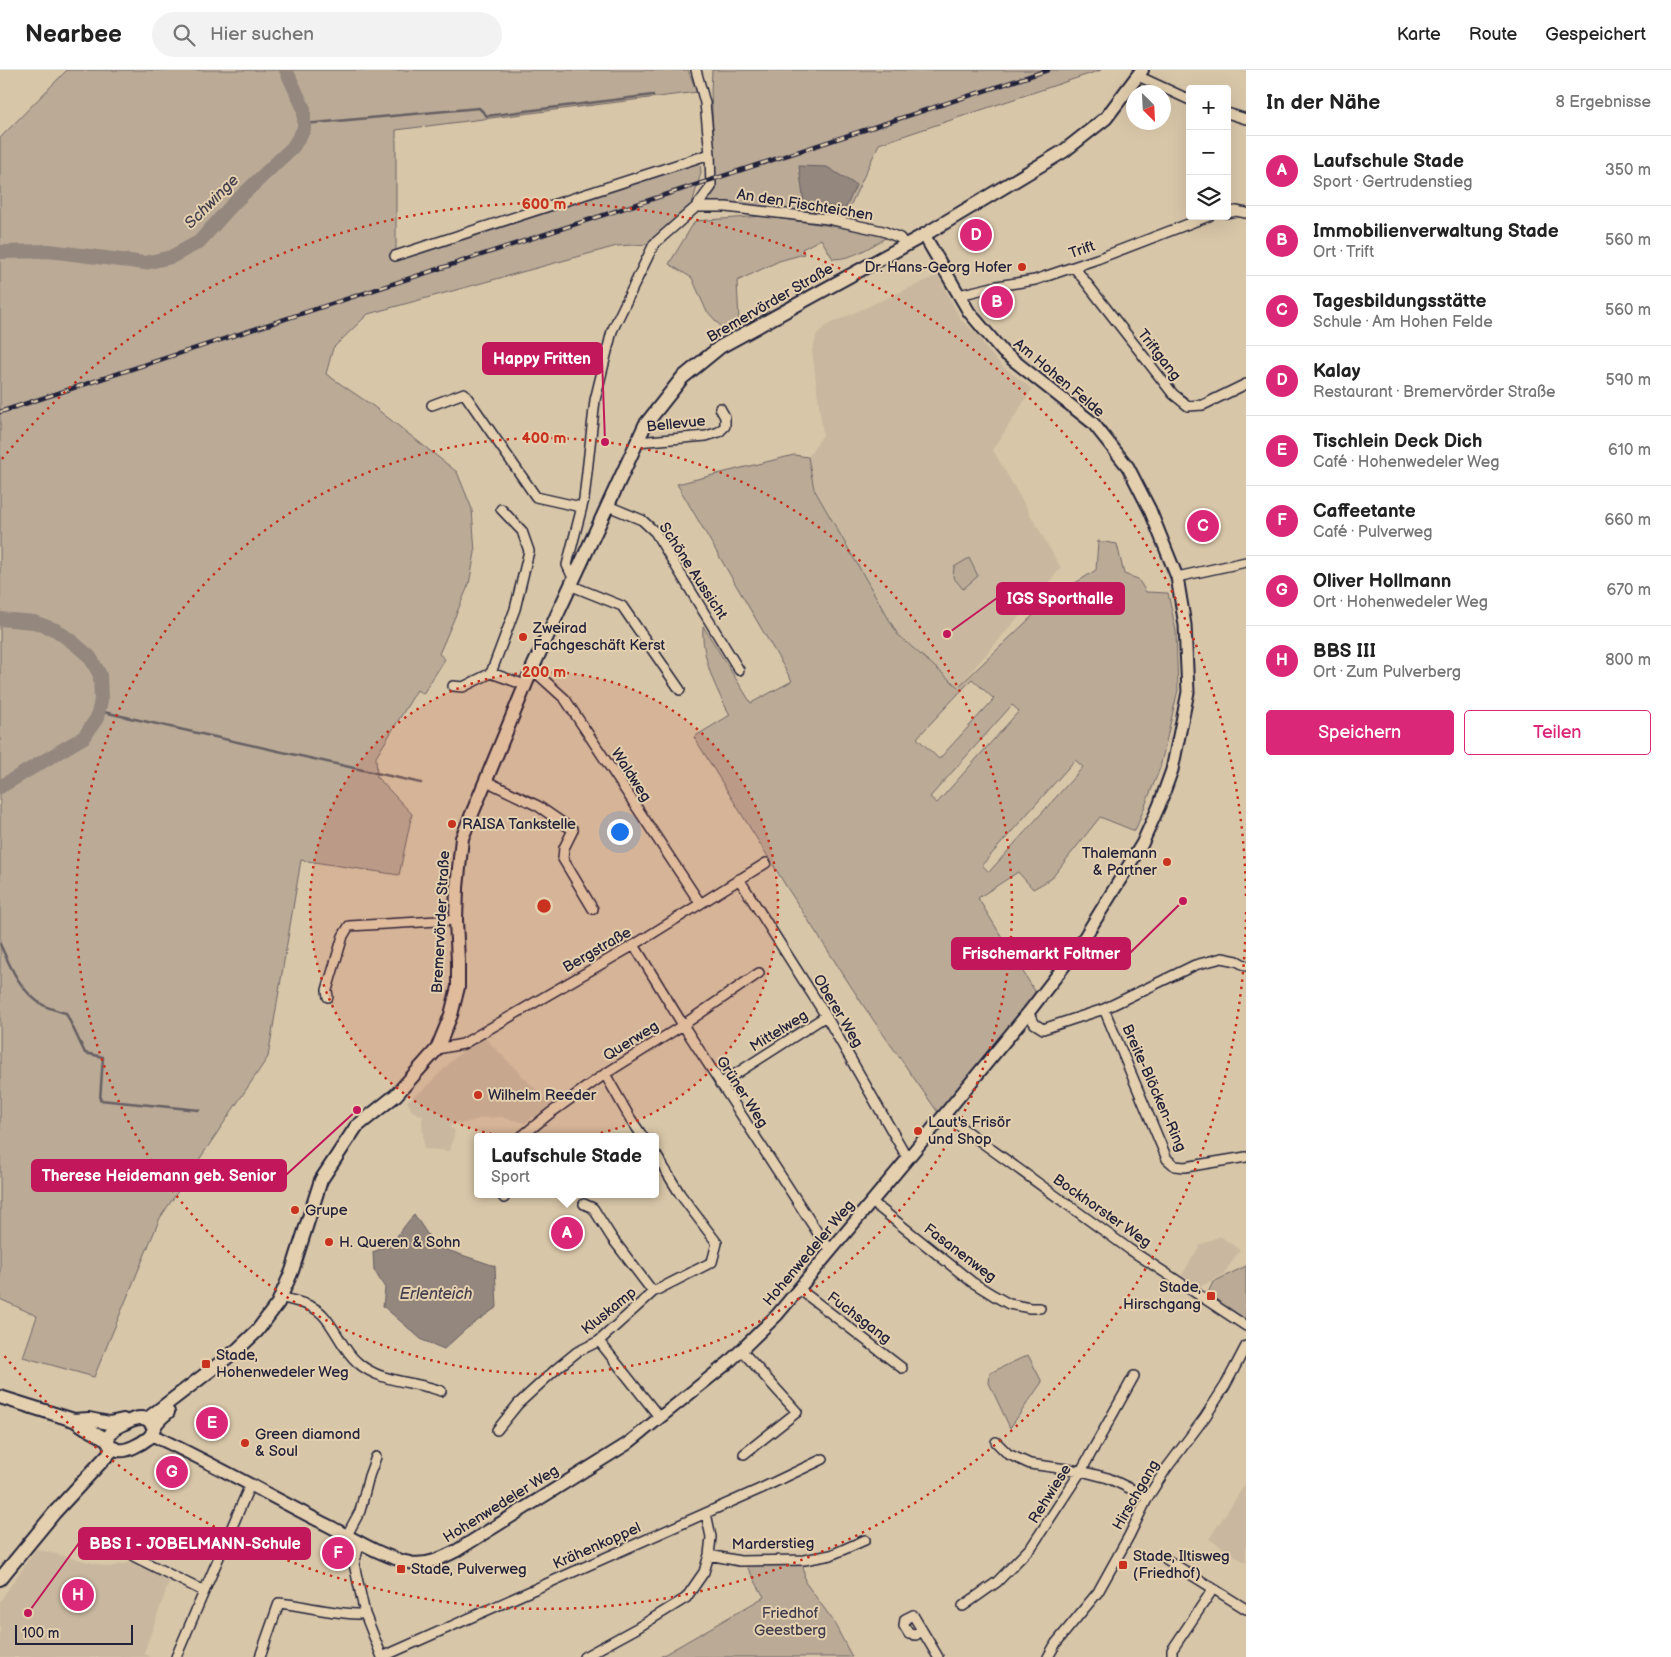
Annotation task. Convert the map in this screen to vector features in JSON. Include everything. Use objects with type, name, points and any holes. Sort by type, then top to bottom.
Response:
[{"type":"main road","name":"Bremervörder Straße","points":[[111,1440],[117,1450],[126,1449],[145,1441],[151,1427],[183,1392],[237,1350],[257,1331],[278,1303],[292,1271],[321,1180],[356,1127],[396,1095],[437,1049],[451,1015],[458,987],[456,920],[462,838],[532,669],[645,425],[682,378],[720,347],[902,242],[924,235],[1064,151],[1106,118],[1140,73]]},
{"type":"main road","points":[[74,1420],[89,1419],[109,1423],[118,1422],[154,1408],[166,1399],[183,1392]]},
{"type":"main road","points":[[0,1397],[74,1420],[111,1440]]},
{"type":"main road","points":[[0,1579],[111,1440],[116,1427],[135,1419],[151,1427]]},
{"type":"street","points":[[680,690],[622,606],[573,583],[567,565],[584,499],[595,400],[612,331],[654,244],[696,207],[711,187],[705,103],[696,70]]},
{"type":"street","points":[[1140,73],[1186,98]]},
{"type":"street","points":[[1231,114],[1246,119]]},
{"type":"street","points":[[395,256],[710,154]]},
{"type":"street","name":"An den Fischteichen","points":[[696,207],[726,207],[828,219],[883,231],[902,242]]},
{"type":"street","points":[[1231,213],[1246,213]]},
{"type":"street","name":"Trift","points":[[960,295],[997,286],[1035,280],[1198,220]]},
{"type":"street","name":"Am Hohen Felde","points":[[924,235],[969,312],[1003,352],[1094,423],[1128,467],[1150,510],[1177,577]]},
{"type":"street","name":"Triftgang","points":[[1074,267],[1172,394],[1188,406],[1204,405],[1246,384]]},
{"type":"street","points":[[432,405],[464,393],[536,497],[581,507]]},
{"type":"street","name":"Bellevue","points":[[637,442],[706,436],[719,432],[725,426],[725,417],[720,408]]},
{"type":"street","name":"Schöne Aussicht","points":[[608,506],[642,520],[655,532],[739,670]]},
{"type":"street","points":[[453,686],[463,687],[491,672],[515,609],[529,551],[522,531],[501,508]]},
{"type":"street","points":[[1177,577],[1246,562]]},
{"type":"street","name":"Hohenwedeler Weg","points":[[151,1427],[250,1485],[360,1542],[396,1559],[411,1562],[429,1562],[443,1558],[618,1451],[742,1351],[777,1315],[832,1250],[1028,1013],[1088,934],[1142,844],[1172,770],[1188,692],[1185,625],[1177,577]]},
{"type":"street","name":"Waldweg","points":[[532,669],[565,699],[700,903]]},
{"type":"street","points":[[491,672],[525,685]]},
{"type":"street","points":[[486,781],[538,806],[573,830],[564,848],[563,859],[592,910]]},
{"type":"street","name":"Bergstraße","points":[[437,1049],[463,1044],[634,945],[766,862]]},
{"type":"street","name":"Oberer Weg","points":[[739,879],[826,1016],[908,1159]]},
{"type":"street","points":[[328,997],[327,990],[343,936],[349,926],[456,920]]},
{"type":"street","name":"Grüner Weg","points":[[634,945],[720,1084],[823,1241],[832,1250]]},
{"type":"street","points":[[1028,1013],[1035,1024],[1043,1029],[1104,1009],[1194,966],[1222,958],[1242,960],[1246,966]]},
{"type":"street","name":"Querweg","points":[[526,1133],[605,1074],[683,1025],[758,973]]},
{"type":"street","name":"Breite-Blöcken-Ring","points":[[1104,1009],[1167,1159],[1176,1166],[1185,1167],[1246,1157]]},
{"type":"street","name":"Mittelweg","points":[[720,1084],[826,1016]]},
{"type":"street","points":[[605,1074],[640,1133]]},
{"type":"street","name":"Bockhorster Weg","points":[[944,1115],[1129,1249],[1246,1326]]},
{"type":"street","name":"Kluskamp","points":[[497,1430],[518,1404],[555,1370],[577,1352],[599,1341],[653,1292],[712,1262],[717,1243],[680,1194],[659,1160]]},
{"type":"street","name":"Fasanenweg","points":[[872,1202],[972,1282],[1009,1304],[1040,1308]]},
{"type":"street","points":[[584,1204],[593,1208],[612,1238],[653,1292]]},
{"type":"street","name":"Fuchsgang","points":[[799,1289],[902,1368]]},
{"type":"street","points":[[280,1297],[313,1308],[322,1314],[358,1363],[381,1376],[441,1391]]},
{"type":"street","points":[[599,1341],[660,1418]]},
{"type":"street","name":"Hirschgang","points":[[1048,1657],[1056,1643],[1098,1592],[1148,1497],[1226,1386],[1246,1346]]},
{"type":"street","points":[[742,1351],[797,1412],[744,1454]]},
{"type":"street","name":"Rehwiese","points":[[963,1606],[997,1582],[1032,1546],[1081,1470],[1134,1376]]},
{"type":"street","points":[[996,1442],[1008,1454],[1030,1464],[1081,1470],[1108,1478],[1148,1497]]},
{"type":"street","points":[[347,1535],[360,1511],[376,1457]]},
{"type":"street","name":"Krähenkoppel","points":[[382,1657],[823,1460]]},
{"type":"street","points":[[176,1657],[250,1485]]},
{"type":"street","points":[[584,1657],[686,1598],[704,1572],[708,1555],[711,1537],[706,1512]]},
{"type":"street","name":"Marderstieg","points":[[708,1555],[740,1561],[804,1560],[831,1554],[865,1540]]},
{"type":"street","points":[[360,1542],[354,1564],[365,1614],[382,1657]]},
{"type":"street","points":[[135,1557],[203,1591]]},
{"type":"street","points":[[1166,1559],[1246,1609]]},
{"type":"street","points":[[1172,1657],[1172,1650],[1213,1589]]},
{"type":"street","points":[[260,1657],[279,1603],[298,1604],[350,1615],[365,1614]]},
{"type":"street","points":[[922,1630],[938,1657]]},
{"type":"shaded area","points":[[938,275],[961,320],[977,333],[983,341],[983,345],[1000,364],[1032,389],[993,450],[1061,568],[958,687],[898,635],[814,489],[808,457],[823,435],[812,351],[817,334],[827,325]]},
{"type":"shaded area","name":"Wilhelm Reeder","points":[[483,1036],[551,1105],[525,1123],[501,1117],[483,1118],[460,1124],[458,1121],[449,1127],[455,1131],[450,1151],[424,1149],[423,1116],[412,1111],[407,1101],[423,1090],[457,1056]]},
{"type":"shaded area","points":[[1220,1236],[1240,1250],[1223,1275],[1199,1287],[1182,1275],[1200,1245]]},
{"type":"shaded area","points":[[1246,1483],[1246,1563],[1209,1539]]},
{"type":"shaded area","points":[[36,1549],[109,1567],[137,1561],[169,1582],[144,1653],[150,1657],[0,1657],[0,1601]]},
{"type":"green space","points":[[67,70],[688,70],[697,92],[396,130],[396,257],[700,159],[701,173],[691,207],[649,244],[617,246],[368,314],[333,348],[326,374],[373,406],[457,472],[472,509],[475,553],[469,584],[439,654],[445,659],[423,694],[417,690],[376,757],[377,777],[412,814],[399,875],[301,860],[268,1057],[160,1218],[94,1377],[23,1357],[37,1316],[0,1299],[0,138]]},
{"type":"green space","points":[[712,70],[1101,70],[879,144],[845,217],[769,207],[707,203],[716,190],[711,91]]},
{"type":"green space","points":[[763,216],[886,234],[887,237],[854,255],[833,259],[821,239],[802,249],[804,254],[779,261],[737,281],[739,321],[730,333],[723,337],[725,331],[706,310],[692,278],[669,264],[695,221]]},
{"type":"green space","points":[[794,455],[808,457],[814,489],[898,635],[958,687],[1066,584],[1069,587],[1096,570],[1098,541],[1117,544],[1124,574],[1138,579],[1146,592],[1168,593],[1176,631],[1178,690],[1160,768],[1135,831],[1100,817],[1051,879],[1033,889],[1018,872],[978,898],[1036,993],[939,1114],[865,1008],[786,886],[694,737],[730,715],[710,672],[704,649],[703,626],[751,703],[792,681],[677,484]],"holes":[[[972,679],[994,699],[939,759],[917,738]],[[1012,705],[1019,711],[937,803],[930,797]],[[1075,760],[1083,767],[989,872],[982,865]]]},
{"type":"green space","points":[[969,558],[978,576],[963,589],[953,577],[954,567]]},
{"type":"green space","points":[[1246,1266],[1246,1321],[1207,1295],[1213,1282]]},
{"type":"green space","points":[[1028,1355],[1042,1382],[1010,1428],[989,1383],[990,1373]]},
{"type":"green space","name":"Friedhof Geestberg","points":[[803,1563],[805,1582],[832,1619],[852,1657],[660,1657],[764,1597],[746,1565]]},
{"type":"water","points":[[799,166],[827,167],[856,185],[846,208],[804,204]]},
{"type":"water","name":"Erlenteich","points":[[414,1214],[435,1246],[495,1266],[497,1307],[466,1329],[444,1349],[422,1340],[383,1306],[385,1288],[374,1270],[373,1252],[390,1245]]},
{"type":"waterway","name":"Schwinge","points":[[0,252],[49,251],[145,263],[171,257],[199,242],[233,204],[293,147],[304,129],[304,109],[286,70]]},
{"type":"waterway","points":[[304,124],[479,108],[487,116],[653,95]]},
{"type":"waterway","points":[[0,619],[34,622],[56,630],[75,644],[90,657],[100,675],[101,700],[97,718],[84,737],[0,787]]},
{"type":"waterway","points":[[99,711],[421,783]]},
{"type":"waterway","points":[[0,944],[17,978],[28,994],[46,1006],[66,1013],[85,1053],[103,1057],[100,1100],[199,1110]]},
{"type":"railway","points":[[0,412],[1048,70]]},
{"type":"place","name":"Kalay","points":[[976,235]]},
{"type":"place","name":"Dr. Hans-Georg Hofer","points":[[1022,267]]},
{"type":"place","name":"Immobilienverwaltung Stade","points":[[997,302]]},
{"type":"place","name":"Happy Fritten","points":[[605,442]]},
{"type":"place","name":"Tagesbildungsstätte","points":[[1203,526]]},
{"type":"place","name":"IGS Sporthalle","points":[[947,634]]},
{"type":"place","name":"Zweirad Fachgeschäft Kerst","points":[[523,637]]},
{"type":"place","name":"RAISA Tankstelle","points":[[452,824]]},
{"type":"place","name":"Thalemann & Partner","points":[[1167,862]]},
{"type":"place","name":"Frischemarkt Foltmer","points":[[1183,901]]},
{"type":"place","name":"Wilhelm Reeder","points":[[478,1095]]},
{"type":"place","name":"Therese Heidemann geb. Senior","points":[[357,1110]]},
{"type":"place","name":"Laut's Frisör und Shop","points":[[918,1131]]},
{"type":"place","name":"Grupe","points":[[295,1210]]},
{"type":"place","name":"Laufschule Stade","points":[[567,1233]]},
{"type":"place","name":"H. Queren & Sohn","points":[[329,1242]]},
{"type":"place","name":"Stade, Hirschgang","points":[[1211,1296]]},
{"type":"place","name":"Stade, Hohenwedeler Weg","points":[[206,1364]]},
{"type":"place","name":"Tischlein Deck Dich","points":[[212,1423]]},
{"type":"place","name":"Green diamond & Soul","points":[[245,1443]]},
{"type":"place","name":"Oliver Hollmann","points":[[172,1472]]},
{"type":"place","name":"Caffeetante","points":[[338,1553]]},
{"type":"place","name":"Stade, Iltisweg (Friedhof)","points":[[1123,1565]]},
{"type":"place","name":"Stade, Pulverweg","points":[[401,1569]]},
{"type":"place","name":"BBS III","points":[[78,1595]]},
{"type":"place","name":"BBS I - JOBELMANN-Schule","points":[[28,1613]]}]
